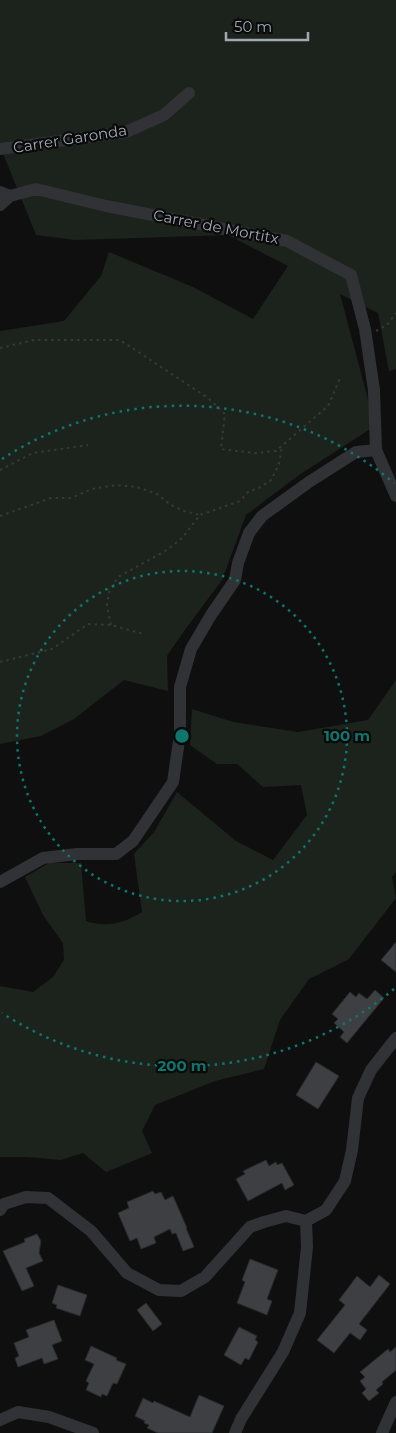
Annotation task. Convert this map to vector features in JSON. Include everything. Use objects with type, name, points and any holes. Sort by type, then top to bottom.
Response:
[{"type":"street","name":"Carrer Garonda","points":[[0,149],[126,132],[164,115],[189,93]]},
{"type":"street","name":"Carrer de Mortitx","points":[[5,194],[36,189],[106,206],[287,241],[351,275],[366,336],[374,390],[376,450],[396,496]]},
{"type":"street","points":[[0,205],[5,194]]},
{"type":"street","points":[[0,882],[43,858],[77,854],[116,854],[133,841],[173,782],[180,734],[180,687],[191,649],[235,580],[238,562],[248,533],[262,516],[309,482],[356,452],[376,450]]},
{"type":"street","points":[[0,1210],[4,1204],[26,1197],[48,1198],[92,1231],[127,1274],[159,1290],[181,1291],[205,1277],[250,1227],[286,1216],[306,1221],[326,1210],[345,1181],[352,1150],[358,1098],[371,1070],[396,1038]]},
{"type":"street","points":[[235,1433],[241,1419],[283,1352],[300,1313],[307,1247],[306,1221]]},
{"type":"street","points":[[382,1433],[396,1402]]},
{"type":"street","points":[[0,1420],[18,1412],[49,1417],[93,1433]]},
{"type":"path","points":[[366,336],[386,325],[396,313]]},
{"type":"path","points":[[0,348],[34,340],[120,340],[208,398],[225,414],[221,449],[255,452],[276,450],[328,406],[340,376]]},
{"type":"path","points":[[0,470],[33,454],[88,446]]},
{"type":"path","points":[[111,625],[107,606],[109,592],[118,578],[167,550],[182,538],[200,515],[240,501],[248,492],[259,488],[271,480],[279,464],[282,446]]},
{"type":"path","points":[[0,516],[51,498],[72,498],[92,489],[116,485],[137,487],[157,494],[171,505],[200,515]]},
{"type":"path","points":[[0,662],[52,649],[88,624],[111,625],[143,634]]},
{"type":"shaded area","points":[[0,0],[396,0],[396,369],[389,371],[378,313],[340,294],[375,426],[299,475],[246,515],[222,580],[167,656],[168,691],[124,680],[74,719],[41,736],[0,744],[0,331],[64,321],[101,276],[109,252],[193,287],[253,319],[288,266],[228,235],[75,240],[36,235],[0,146]]},
{"type":"shaded area","points":[[396,680],[396,872],[392,877],[396,898],[349,959],[309,979],[280,1020],[264,1069],[215,1081],[155,1105],[142,1131],[152,1153],[106,1172],[83,1153],[61,1160],[0,1157],[0,986],[33,992],[53,977],[64,960],[63,943],[43,915],[25,877],[49,863],[81,863],[86,921],[108,924],[122,922],[136,916],[142,912],[134,854],[154,832],[177,792],[236,841],[273,860],[307,815],[301,785],[263,787],[237,764],[217,764],[190,745],[192,709],[233,722],[298,732],[368,720]]},
{"type":"building","points":[[396,942],[396,972],[381,960]]},
{"type":"building","points":[[375,990],[384,998],[347,1043],[340,1037],[344,1032],[334,1023],[338,1019],[332,1014],[350,992],[356,997],[359,993],[367,999]]},
{"type":"building","points":[[316,1062],[339,1076],[318,1109],[296,1095]]},
{"type":"building","points":[[266,1160],[269,1166],[276,1162],[277,1165],[282,1163],[294,1185],[285,1190],[282,1183],[248,1201],[236,1179],[245,1174],[243,1171]]},
{"type":"building","points":[[153,1191],[155,1194],[161,1192],[165,1200],[173,1196],[194,1247],[183,1251],[176,1233],[172,1234],[170,1229],[154,1237],[156,1243],[141,1249],[137,1238],[130,1241],[118,1213],[129,1208],[127,1202]]},
{"type":"building","points":[[37,1234],[41,1241],[39,1253],[43,1261],[26,1268],[34,1286],[22,1291],[3,1251],[25,1242],[24,1239]]},
{"type":"building","points":[[250,1259],[278,1270],[267,1299],[272,1301],[267,1315],[237,1303],[245,1282],[242,1280]]},
{"type":"building","points":[[379,1275],[390,1284],[359,1324],[367,1330],[360,1340],[350,1333],[334,1353],[317,1340],[345,1305],[339,1300],[357,1276],[370,1287]]},
{"type":"building","points":[[58,1285],[87,1295],[80,1316],[56,1308],[57,1305],[52,1303]]},
{"type":"building","points":[[146,1303],[162,1324],[153,1331],[137,1310]]},
{"type":"building","points":[[54,1320],[62,1341],[52,1345],[58,1359],[44,1364],[42,1358],[18,1367],[15,1358],[19,1356],[14,1343],[29,1337],[26,1330]]},
{"type":"building","points":[[239,1327],[257,1336],[255,1340],[258,1342],[249,1360],[245,1358],[241,1365],[224,1355]]},
{"type":"building","points":[[91,1346],[126,1364],[117,1384],[113,1383],[107,1396],[102,1394],[101,1397],[86,1390],[89,1383],[86,1381],[94,1364],[85,1360]]},
{"type":"building","points":[[396,1347],[396,1370],[382,1382],[383,1384],[376,1390],[379,1393],[369,1401],[362,1393],[366,1389],[360,1381],[365,1377],[360,1372],[388,1349],[390,1352]]},
{"type":"building","points":[[199,1395],[224,1406],[212,1433],[158,1433],[147,1428],[149,1425],[144,1423],[145,1421],[135,1416],[143,1398],[190,1417]]}]
